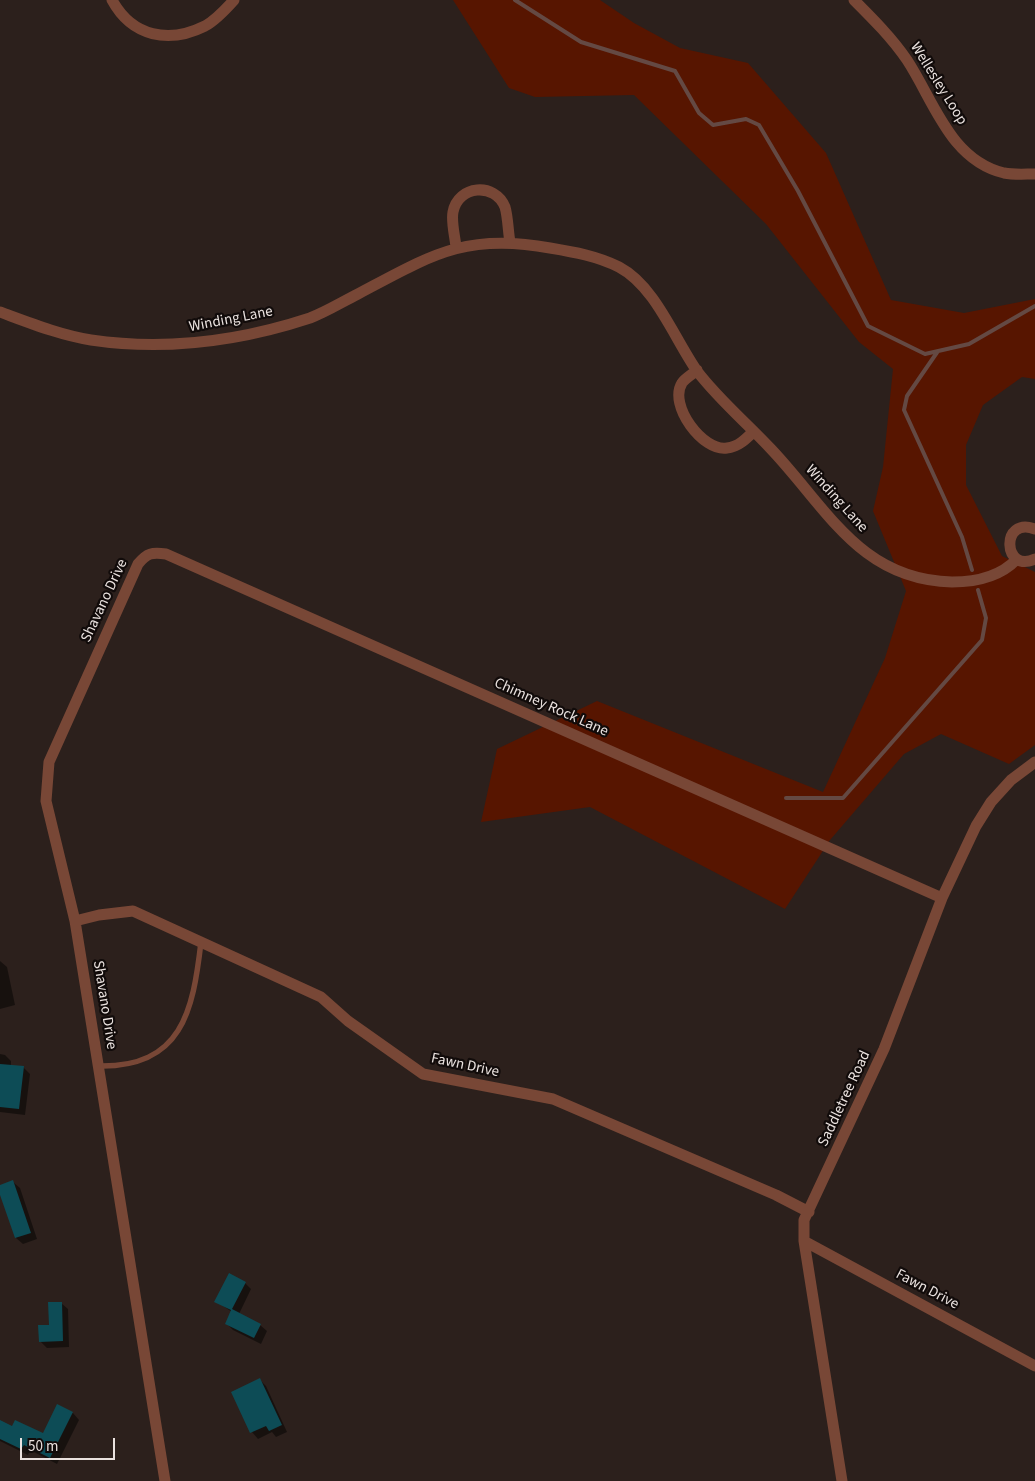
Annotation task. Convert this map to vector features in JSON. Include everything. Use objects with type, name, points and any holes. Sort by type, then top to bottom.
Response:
[{"type":"street","points":[[112,0],[131,24],[156,36],[177,36],[206,26],[234,0]]},
{"type":"street","name":"Wellesley Loop","points":[[854,0],[887,34],[908,60],[943,124],[962,147],[982,165],[1006,173],[1035,174]]},
{"type":"street","points":[[456,247],[453,212],[457,201],[469,192],[484,188],[496,194],[505,207],[510,242]]},
{"type":"street","name":"Winding Lane","points":[[0,312],[39,326],[90,340],[142,345],[197,344],[257,333],[312,317],[433,255],[456,247],[484,242],[510,242],[601,258],[623,269],[639,282],[697,370],[715,393],[771,449],[841,532],[869,556],[901,573],[934,582],[964,582],[996,576],[1017,559]]},
{"type":"street","points":[[697,370],[682,384],[678,398],[682,413],[694,430],[708,443],[726,449],[740,444],[753,432]]},
{"type":"street","points":[[1035,529],[1022,527],[1011,535],[1009,548],[1017,559],[1024,562],[1035,559]]},
{"type":"street","name":"Chimney Rock Lane","points":[[146,554],[154,552],[166,554],[942,898]]},
{"type":"street","name":"Shavano Drive","points":[[146,554],[138,564],[49,762],[46,801],[75,921],[165,1481]]},
{"type":"street","name":"Saddletree Road","points":[[842,1481],[804,1242],[804,1220],[884,1049],[942,898],[976,826],[991,802],[1011,780],[1035,762]]},
{"type":"street","name":"Fawn Drive","points":[[75,921],[99,915],[133,911],[321,997],[348,1021],[423,1074],[553,1099],[776,1195],[809,1212]]},
{"type":"street","name":"Fawn Drive","points":[[804,1242],[1035,1366]]},
{"type":"lane","points":[[98,1066],[134,1064],[150,1057],[166,1044],[181,1027],[189,1012],[196,986],[201,942]]},
{"type":"shaded area","points":[[453,0],[600,0],[634,23],[680,48],[748,63],[826,153],[891,300],[964,313],[1035,299],[1035,379],[1022,377],[983,405],[966,445],[966,485],[1002,556],[1035,572],[1035,745],[1009,764],[941,734],[904,754],[830,840],[785,909],[590,807],[481,822],[497,749],[597,701],[823,792],[885,658],[906,591],[873,511],[883,467],[893,369],[859,342],[766,224],[634,95],[535,97],[509,88]]},
{"type":"building","points":[[0,1064],[24,1066],[19,1109],[0,1107]]},
{"type":"building","points":[[13,1180],[31,1233],[15,1238],[0,1195],[0,1185]]},
{"type":"building","points":[[229,1273],[246,1282],[232,1309],[261,1324],[254,1338],[225,1324],[231,1310],[214,1302]]},
{"type":"building","points":[[48,1302],[62,1302],[63,1341],[39,1342],[38,1325],[49,1325]]},
{"type":"building","points":[[260,1378],[282,1425],[269,1431],[266,1426],[250,1433],[231,1392]]},
{"type":"building","points":[[57,1404],[73,1412],[50,1458],[24,1445],[21,1449],[0,1439],[0,1420],[12,1426],[15,1420],[43,1433]]},
{"type":"waterway","points":[[515,0],[581,42],[675,71],[699,113],[713,125],[746,119],[759,125],[798,191],[868,326],[925,354],[969,344],[1035,306]]},
{"type":"waterway","points":[[938,351],[907,396],[904,410],[962,537],[972,570]]},
{"type":"waterway","points":[[786,798],[843,798],[982,640],[986,618],[978,590]]}]
